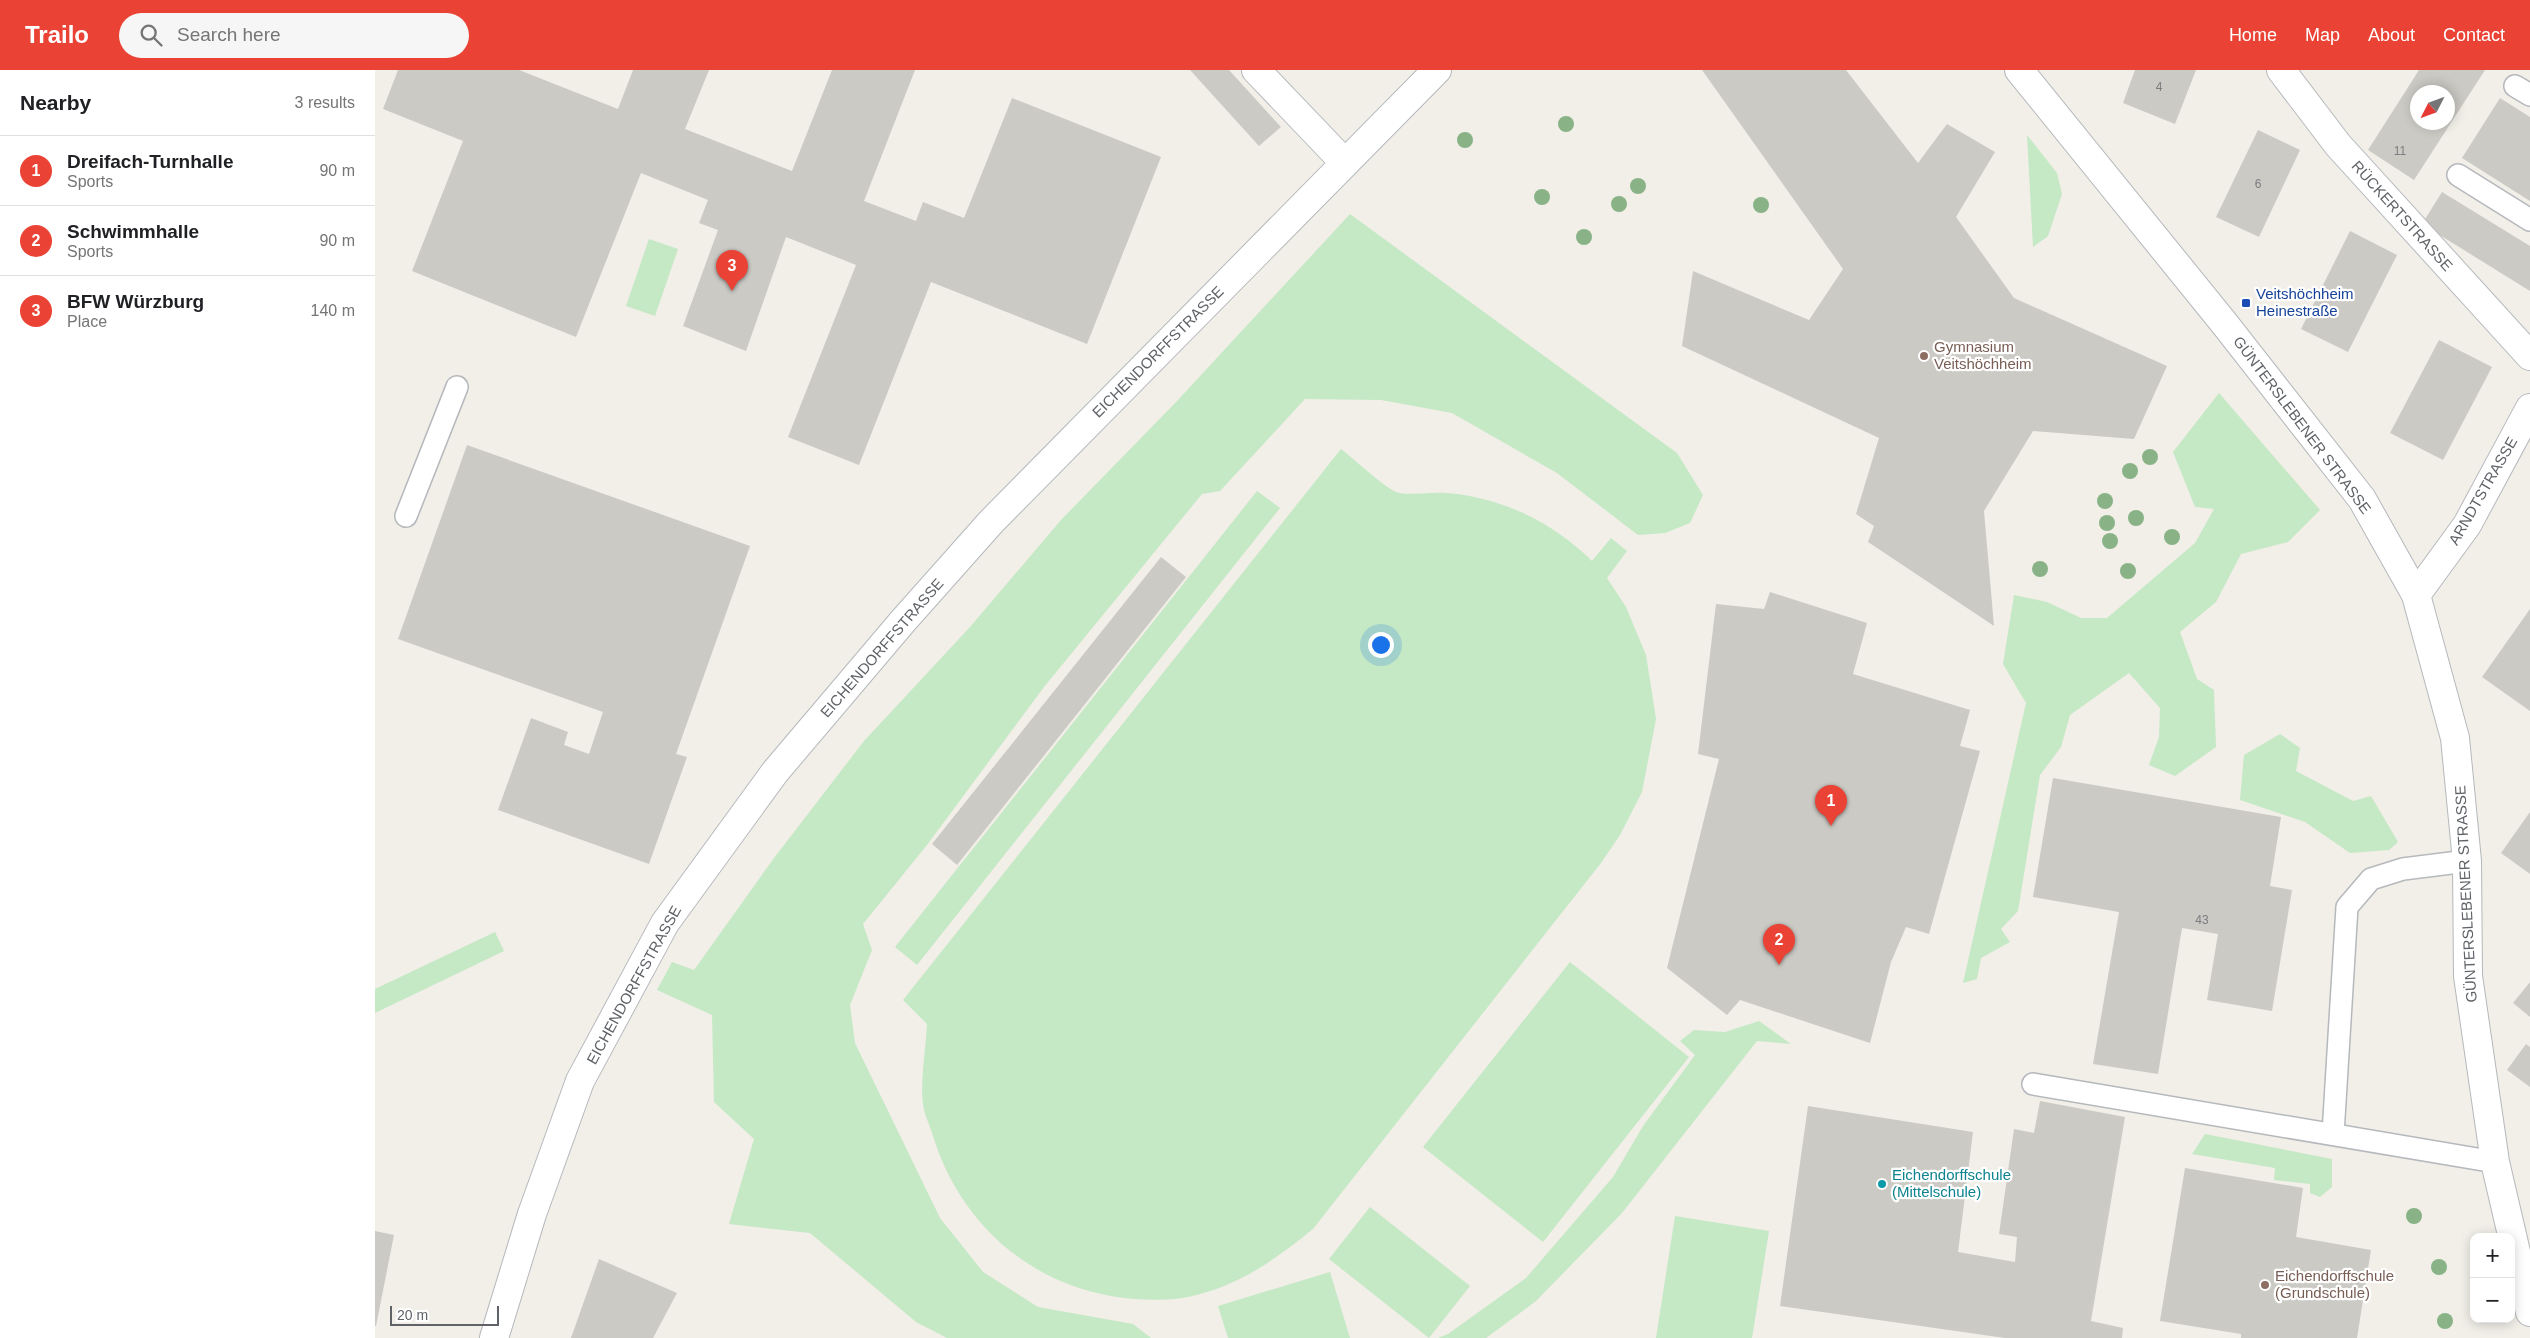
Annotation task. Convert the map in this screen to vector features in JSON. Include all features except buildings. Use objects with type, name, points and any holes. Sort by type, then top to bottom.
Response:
[{"type":"street","points":[[1256,70],[1344,162]]},
{"type":"street","name":"EICHENDORFFSTRASSE","points":[[494,1338],[532,1214],[581,1081],[665,923],[775,772],[897,628],[985,529],[1344,162],[1437,70]]},
{"type":"street","name":"GÜNTERSLEBENER STRASSE","points":[[2019,70],[2149,228],[2362,499],[2416,595],[2455,738],[2467,861],[2468,976],[2495,1162],[2530,1312]]},
{"type":"street","name":"RÜCKERTSTRASSE","points":[[2281,70],[2338,145],[2413,230],[2530,356]]},
{"type":"street","name":"ARNDTSTRASSE","points":[[2416,595],[2467,525],[2530,408]]},
{"type":"lane","points":[[2458,175],[2530,220]]},
{"type":"lane","points":[[406,516],[457,387]]},
{"type":"lane","points":[[2333,1134],[2347,907],[2371,879],[2403,869],[2467,861]]},
{"type":"lane","points":[[2033,1084],[2495,1162]]},
{"type":"green space","points":[[2027,135],[2057,173],[2062,194],[2048,236],[2033,247]]},
{"type":"green space","points":[[1350,214],[1677,453],[1703,495],[1690,523],[1665,533],[1638,535],[1557,473],[1452,413],[1381,400],[1305,399],[1220,491],[1202,494],[1044,687],[927,845],[863,924],[872,950],[850,1005],[855,1043],[940,1218],[983,1272],[1038,1307],[1133,1324],[1151,1338],[947,1338],[916,1322],[810,1233],[729,1224],[754,1139],[714,1102],[712,1015],[657,990],[672,962],[694,970],[774,858],[864,741],[970,627],[1061,520],[1178,400]]},
{"type":"green space","points":[[649,239],[678,249],[655,316],[626,306]]},
{"type":"green space","points":[[2219,393],[2320,510],[2288,542],[2241,554],[2216,602],[2180,632],[2197,679],[2214,690],[2216,747],[2175,776],[2149,765],[2159,737],[2160,708],[2129,673],[2070,715],[2061,747],[2040,775],[2018,911],[2001,929],[2010,942],[1981,958],[1977,979],[1963,983],[2026,703],[2003,664],[2014,595],[2047,602],[2081,618],[2107,618],[2195,543],[2214,509],[2195,507],[2173,452]]},
{"type":"green space","points":[[1341,449],[1396,492],[1406,494],[1446,493],[1466,495],[1506,506],[1543,523],[1577,547],[1592,561],[1611,538],[1627,551],[1607,578],[1626,607],[1646,655],[1656,719],[1642,792],[1620,835],[1601,863],[1313,1229],[1284,1252],[1255,1271],[1206,1292],[1188,1297],[1156,1300],[1124,1298],[1090,1291],[1059,1280],[1030,1265],[1004,1246],[981,1223],[961,1197],[945,1168],[924,1108],[922,1086],[927,1024],[903,1000]]},
{"type":"green space","points":[[1257,491],[1280,508],[917,965],[895,947]]},
{"type":"green space","points":[[2280,734],[2300,748],[2296,771],[2353,801],[2371,796],[2398,842],[2389,850],[2350,853],[2305,822],[2240,800],[2244,755]]},
{"type":"green space","points":[[495,932],[504,951],[375,1013],[375,989]]},
{"type":"green space","points":[[1570,962],[1689,1057],[1543,1242],[1423,1147]]},
{"type":"green space","points":[[1759,1021],[1791,1044],[1757,1041],[1622,1213],[1536,1301],[1486,1338],[1438,1338],[1448,1334],[1526,1278],[1613,1177],[1643,1126],[1695,1055],[1680,1041],[1694,1030],[1725,1032]]},
{"type":"green space","points":[[2205,1134],[2332,1159],[2332,1187],[2320,1197],[2310,1193],[2310,1184],[2274,1180],[2275,1168],[2192,1154]]},
{"type":"green space","points":[[1370,1207],[1470,1286],[1429,1338],[1329,1259]]},
{"type":"green space","points":[[1675,1216],[1769,1231],[1752,1338],[1656,1338]]},
{"type":"green space","points":[[1330,1272],[1350,1338],[1228,1338],[1218,1306]]},
{"type":"place","name":"BFW Würzburg","points":[[732,291]]},
{"type":"place","name":"Veitshöchheim Heinestraße","points":[[2246,303]]},
{"type":"place","name":"Gymnasium Veitshöchheim","points":[[1924,356]]},
{"type":"place","name":"Dreifach-Turnhalle","points":[[1831,826]]},
{"type":"place","name":"Schwimmhalle","points":[[1779,965]]},
{"type":"place","name":"Eichendorffschule (Mittelschule)","points":[[1882,1184]]},
{"type":"place","name":"Eichendorffschule (Grundschule)","points":[[2265,1285]]}]
